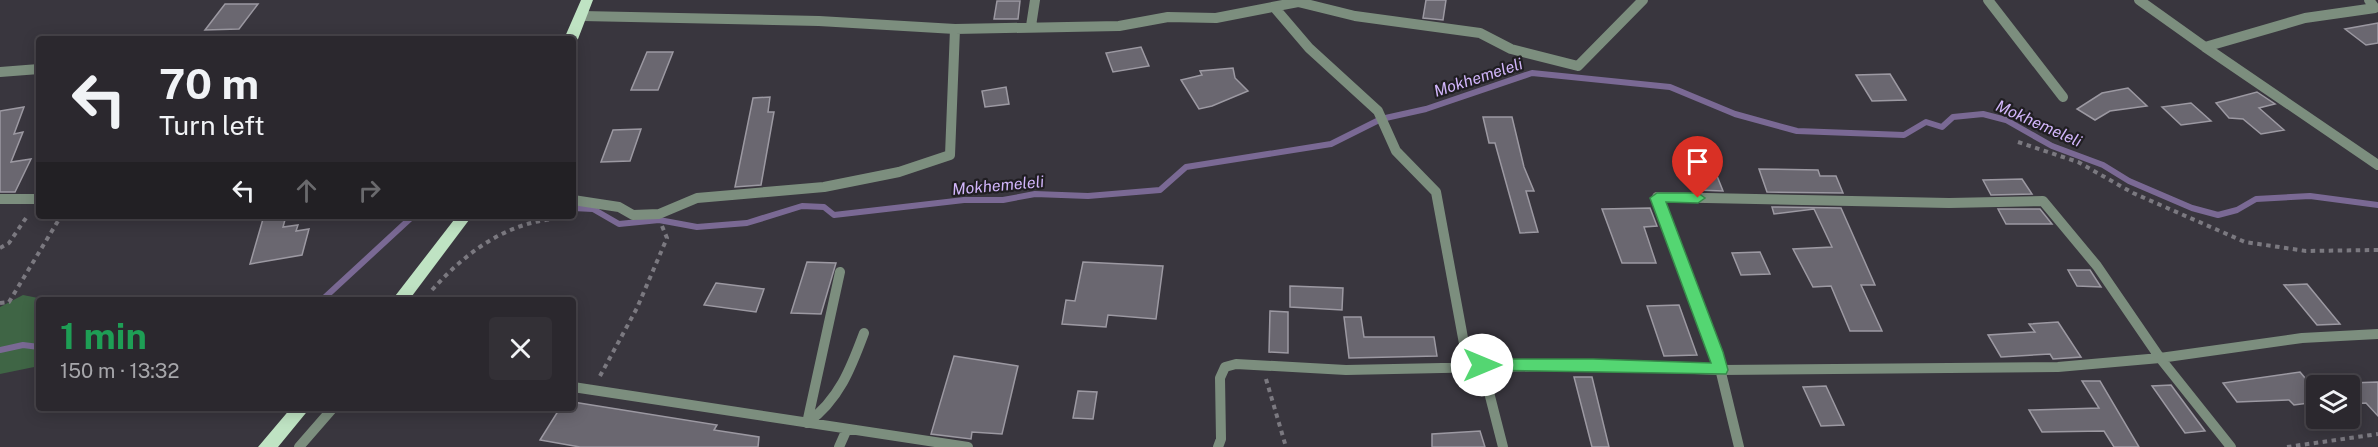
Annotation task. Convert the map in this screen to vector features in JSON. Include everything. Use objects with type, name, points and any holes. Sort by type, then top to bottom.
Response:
[{"type":"main road","points":[[572,36],[587,0]]},
{"type":"main road","points":[[402,297],[463,219]]},
{"type":"main road","points":[[267,447],[299,411]]},
{"type":"street","points":[[1031,26],[1035,0]]},
{"type":"street","points":[[582,16],[819,21],[955,29],[1119,26],[1167,16],[1215,18],[1296,1],[1355,16],[1480,33],[1511,49],[1578,66],[1643,0]]},
{"type":"street","points":[[1988,0],[2063,97]]},
{"type":"street","points":[[2139,0],[2378,165]]},
{"type":"street","points":[[2205,47],[2305,18],[2374,6]]},
{"type":"street","points":[[1274,7],[1309,48],[1378,111],[1396,152],[1436,192],[1468,365]]},
{"type":"street","points":[[576,200],[619,207],[633,215],[659,214],[697,198],[824,187],[899,172],[950,155],[955,29]]},
{"type":"street","points":[[0,72],[36,69]]},
{"type":"street","points":[[1739,447],[1716,352],[1657,198],[1949,203],[2043,201],[2097,266],[2160,358],[2231,447]]},
{"type":"street","points":[[0,199],[36,199]]},
{"type":"street","points":[[807,423],[840,272]]},
{"type":"street","points":[[807,423],[826,412],[849,374],[864,333]]},
{"type":"street","points":[[1218,447],[1221,439],[1220,378],[1225,367],[1236,364],[1346,370],[1468,365],[1593,365],[1720,370],[2058,367],[2160,358],[2302,338],[2378,334]]},
{"type":"street","points":[[1482,365],[1503,447]]},
{"type":"street","points":[[576,387],[968,447]]},
{"type":"street","points":[[299,447],[330,411]]},
{"type":"street","points":[[839,447],[847,429]]},
{"type":"path","points":[[2018,142],[2078,162],[2133,193],[2245,242],[2306,251],[2378,250]]},
{"type":"path","points":[[0,248],[9,243],[36,202]]},
{"type":"path","points":[[593,389],[637,308],[667,238],[659,220],[659,214]]},
{"type":"path","points":[[0,303],[9,302],[59,219]]},
{"type":"path","points":[[430,292],[449,270],[477,246],[514,226],[543,219]]},
{"type":"path","points":[[1262,367],[1286,447]]},
{"type":"path","points":[[2287,447],[2378,434]]},
{"type":"green space","points":[[23,295],[36,298],[36,367],[0,374],[0,307]]},
{"type":"building","points":[[1426,0],[1446,0],[1443,20],[1423,18]]},
{"type":"building","points":[[997,1],[1020,1],[1018,19],[994,19]]},
{"type":"building","points":[[225,4],[258,4],[239,29],[205,30]]},
{"type":"building","points":[[2378,23],[2378,43],[2366,45],[2345,29]]},
{"type":"building","points":[[1141,47],[1149,66],[1113,72],[1106,53]]},
{"type":"building","points":[[647,52],[673,52],[658,90],[631,90]]},
{"type":"building","points":[[1233,68],[1235,78],[1248,91],[1199,109],[1181,80],[1202,75],[1200,71]]},
{"type":"building","points":[[1890,74],[1906,100],[1872,101],[1856,75]]},
{"type":"building","points":[[1006,87],[1009,104],[985,107],[982,91]]},
{"type":"building","points":[[2128,88],[2147,106],[2110,111],[2095,120],[2077,109],[2102,93]]},
{"type":"building","points":[[2257,92],[2275,104],[2259,108],[2284,130],[2261,134],[2243,119],[2229,118],[2216,103]]},
{"type":"building","points":[[770,97],[768,112],[774,112],[761,185],[735,187],[753,98]]},
{"type":"building","points":[[2191,103],[2211,121],[2181,125],[2162,107]]},
{"type":"building","points":[[24,107],[14,134],[23,132],[11,162],[31,159],[15,192],[0,192],[0,111]]},
{"type":"building","points":[[1483,117],[1512,117],[1524,167],[1534,191],[1526,191],[1538,232],[1520,233],[1495,143],[1489,143]]},
{"type":"building","points":[[641,129],[630,161],[601,162],[613,130]]},
{"type":"building","points":[[1692,156],[1709,156],[1723,191],[1697,190],[1689,168],[1697,168]]},
{"type":"building","points":[[1759,169],[1818,170],[1820,176],[1836,176],[1843,193],[1767,192]]},
{"type":"building","points":[[2022,179],[2032,194],[1991,195],[1983,180]]},
{"type":"building","points":[[1772,207],[1841,208],[1875,285],[1861,285],[1882,331],[1850,331],[1831,286],[1813,287],[1793,249],[1832,247],[1814,209],[1774,214]]},
{"type":"building","points":[[1650,208],[1657,226],[1644,227],[1656,263],[1622,263],[1602,209]]},
{"type":"building","points":[[1998,209],[2040,209],[2052,224],[2006,224]]},
{"type":"building","points":[[263,219],[285,219],[283,227],[298,225],[296,231],[309,229],[302,255],[250,264]]},
{"type":"building","points":[[1760,252],[1770,274],[1741,275],[1732,253]]},
{"type":"building","points":[[807,262],[836,263],[821,314],[791,313]]},
{"type":"building","points":[[1083,262],[1163,266],[1156,319],[1108,315],[1106,327],[1062,324],[1066,300],[1075,301]]},
{"type":"building","points":[[2068,270],[2090,270],[2101,287],[2077,286]]},
{"type":"building","points":[[716,283],[764,289],[756,312],[704,305]]},
{"type":"building","points":[[2307,284],[2340,324],[2317,325],[2284,285]]},
{"type":"building","points":[[1290,286],[1343,288],[1342,310],[1290,307]]},
{"type":"building","points":[[1679,305],[1697,355],[1664,356],[1647,306]]},
{"type":"building","points":[[1270,311],[1288,312],[1288,353],[1269,352]]},
{"type":"building","points":[[1344,317],[1361,317],[1364,337],[1434,337],[1437,356],[1349,358]]},
{"type":"building","points":[[2058,322],[2081,357],[2053,359],[2050,354],[2001,357],[1988,335],[2035,332],[2029,324]]},
{"type":"building","points":[[954,356],[1018,366],[1002,434],[972,432],[971,439],[931,434]]},
{"type":"building","points":[[2300,372],[2306,379],[2306,403],[2294,405],[2289,400],[2237,402],[2223,383]]},
{"type":"building","points":[[1574,377],[1592,377],[1609,447],[1592,447]]},
{"type":"building","points":[[2082,381],[2100,381],[2139,447],[2114,447],[2104,431],[2042,432],[2029,410],[2099,408]]},
{"type":"building","points":[[2378,382],[2378,416],[2366,403],[2360,403],[2360,383]]},
{"type":"building","points":[[2171,385],[2205,431],[2185,433],[2152,386]]},
{"type":"building","points":[[1826,386],[1844,425],[1821,426],[1803,387]]},
{"type":"building","points":[[1078,391],[1097,392],[1093,419],[1073,418]]},
{"type":"building","points":[[576,402],[717,425],[714,430],[759,437],[758,447],[580,447],[540,440],[558,411],[576,411]]},
{"type":"building","points":[[1480,431],[1485,447],[1432,447],[1432,434]]},
{"type":"waterway","name":"Mokhemeleli","points":[[576,208],[593,209],[619,224],[659,220],[697,227],[747,223],[802,206],[824,207],[834,215],[964,200],[1003,200],[1035,194],[1088,196],[1160,190],[1186,167],[1331,144],[1381,119],[1426,109],[1532,73],[1670,87],[1735,114],[1797,131],[1904,135],[1926,122],[1942,127],[1953,117],[1983,114],[2006,120],[2052,146],[2103,165],[2129,181],[2192,208],[2218,215],[2237,210],[2256,199],[2310,196],[2378,205]]},
{"type":"waterway","name":"Mokhemeleli","points":[[325,297],[410,219]]},
{"type":"waterway","name":"Mokhemeleli","points":[[0,350],[23,345],[36,347]]},
{"type":"route","points":[[1482,365],[1593,365],[1720,370],[1716,352],[1657,198],[1698,198]]}]
